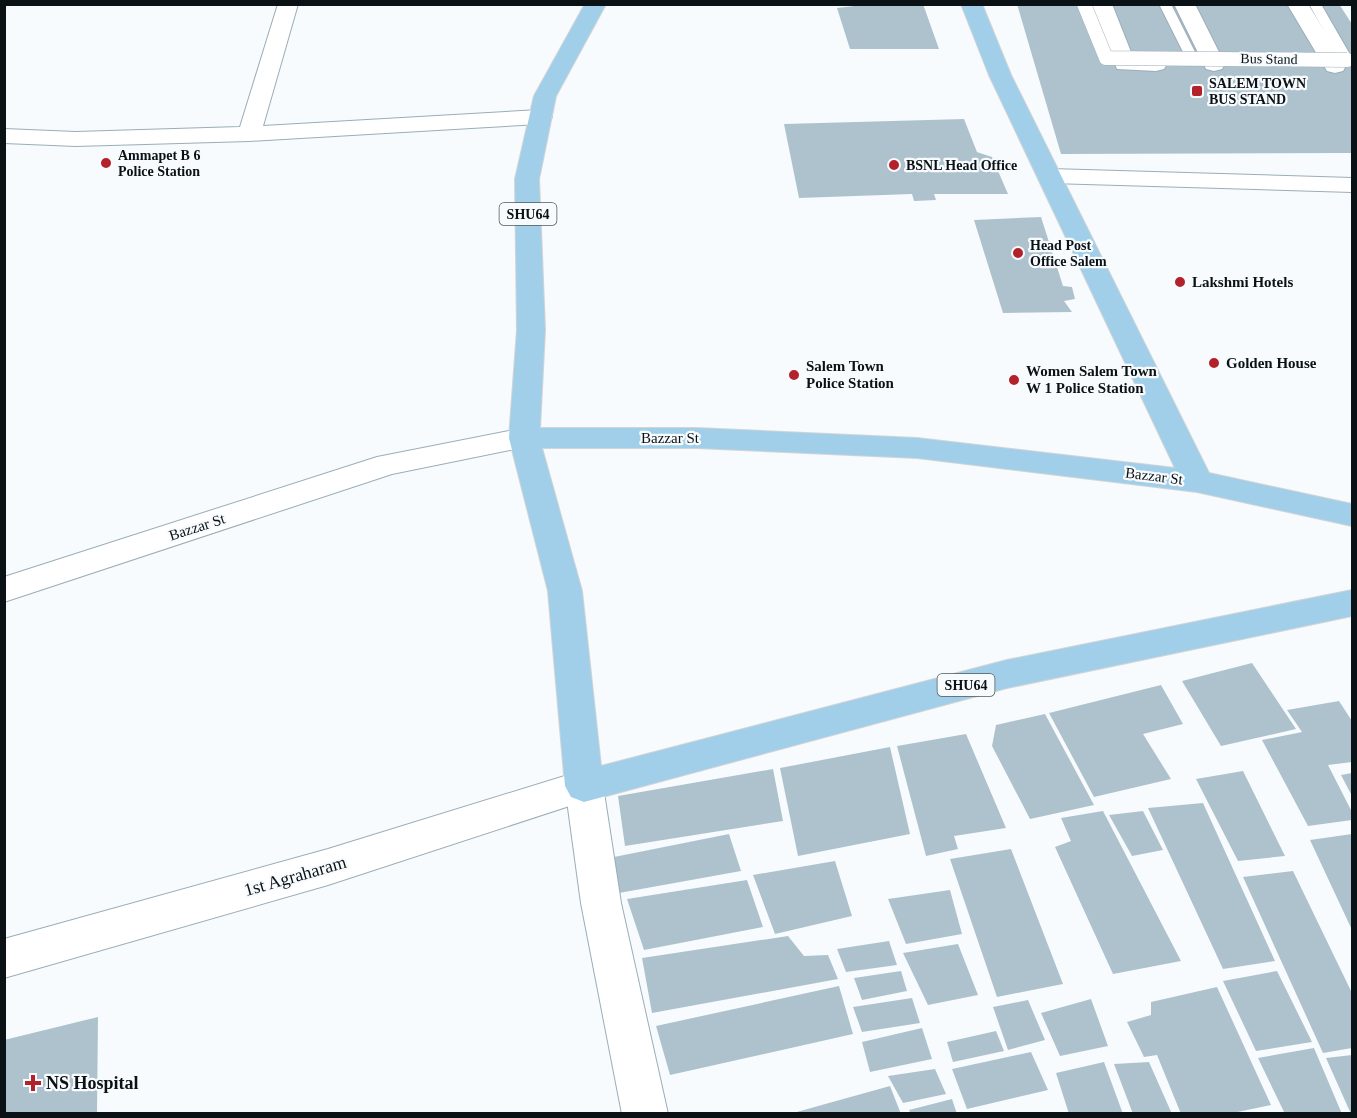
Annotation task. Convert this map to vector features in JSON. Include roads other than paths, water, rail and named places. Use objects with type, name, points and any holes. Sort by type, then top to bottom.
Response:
[{"type":"main road","name":"SHU64","points":[[596,4],[545,96],[527,179],[531,330],[524,438],[565,591],[584,786],[1007,674],[1353,603]]},
{"type":"main road","points":[[971,4],[1000,75],[1197,481]]},
{"type":"main road","name":"Bazzar St","points":[[524,438],[696,438],[917,448],[1197,481],[1353,515]]},
{"type":"street","points":[[249,134],[288,4]]},
{"type":"street","points":[[1101,4],[1125,64],[1335,66],[1298,4]]},
{"type":"street","points":[[1184,4],[1214,64]]},
{"type":"street","points":[[4,136],[31,138],[350,131],[540,117]]},
{"type":"street","points":[[1051,176],[1353,185]]},
{"type":"street","name":"Bazzar St","points":[[4,590],[388,464],[524,438]]},
{"type":"street","points":[[584,786],[601,903],[645,1113]]},
{"type":"street","name":"1st Agraharam","points":[[4,959],[328,867],[584,786]]},
{"type":"lane","name":"Bus Stand","points":[[1084,4],[1106,58],[1347,60],[1315,4]]},
{"type":"lane","points":[[1165,4],[1192,58]]},
{"type":"place","name":"SALEM TOWN BUS STAND","points":[[1197,91]]},
{"type":"place","name":"Ammapet B 6 Police Station","points":[[106,163]]},
{"type":"place","name":"BSNL Head Office","points":[[894,165]]},
{"type":"place","name":"Head Post Office Salem","points":[[1018,253]]},
{"type":"place","name":"Lakshmi Hotels","points":[[1180,282]]},
{"type":"place","name":"Golden House","points":[[1214,363]]},
{"type":"place","name":"Salem Town Police Station","points":[[794,375]]},
{"type":"place","name":"Women Salem Town W 1 Police Station","points":[[1014,380]]},
{"type":"place","name":"NS Hospital","points":[[33,1083]]}]
